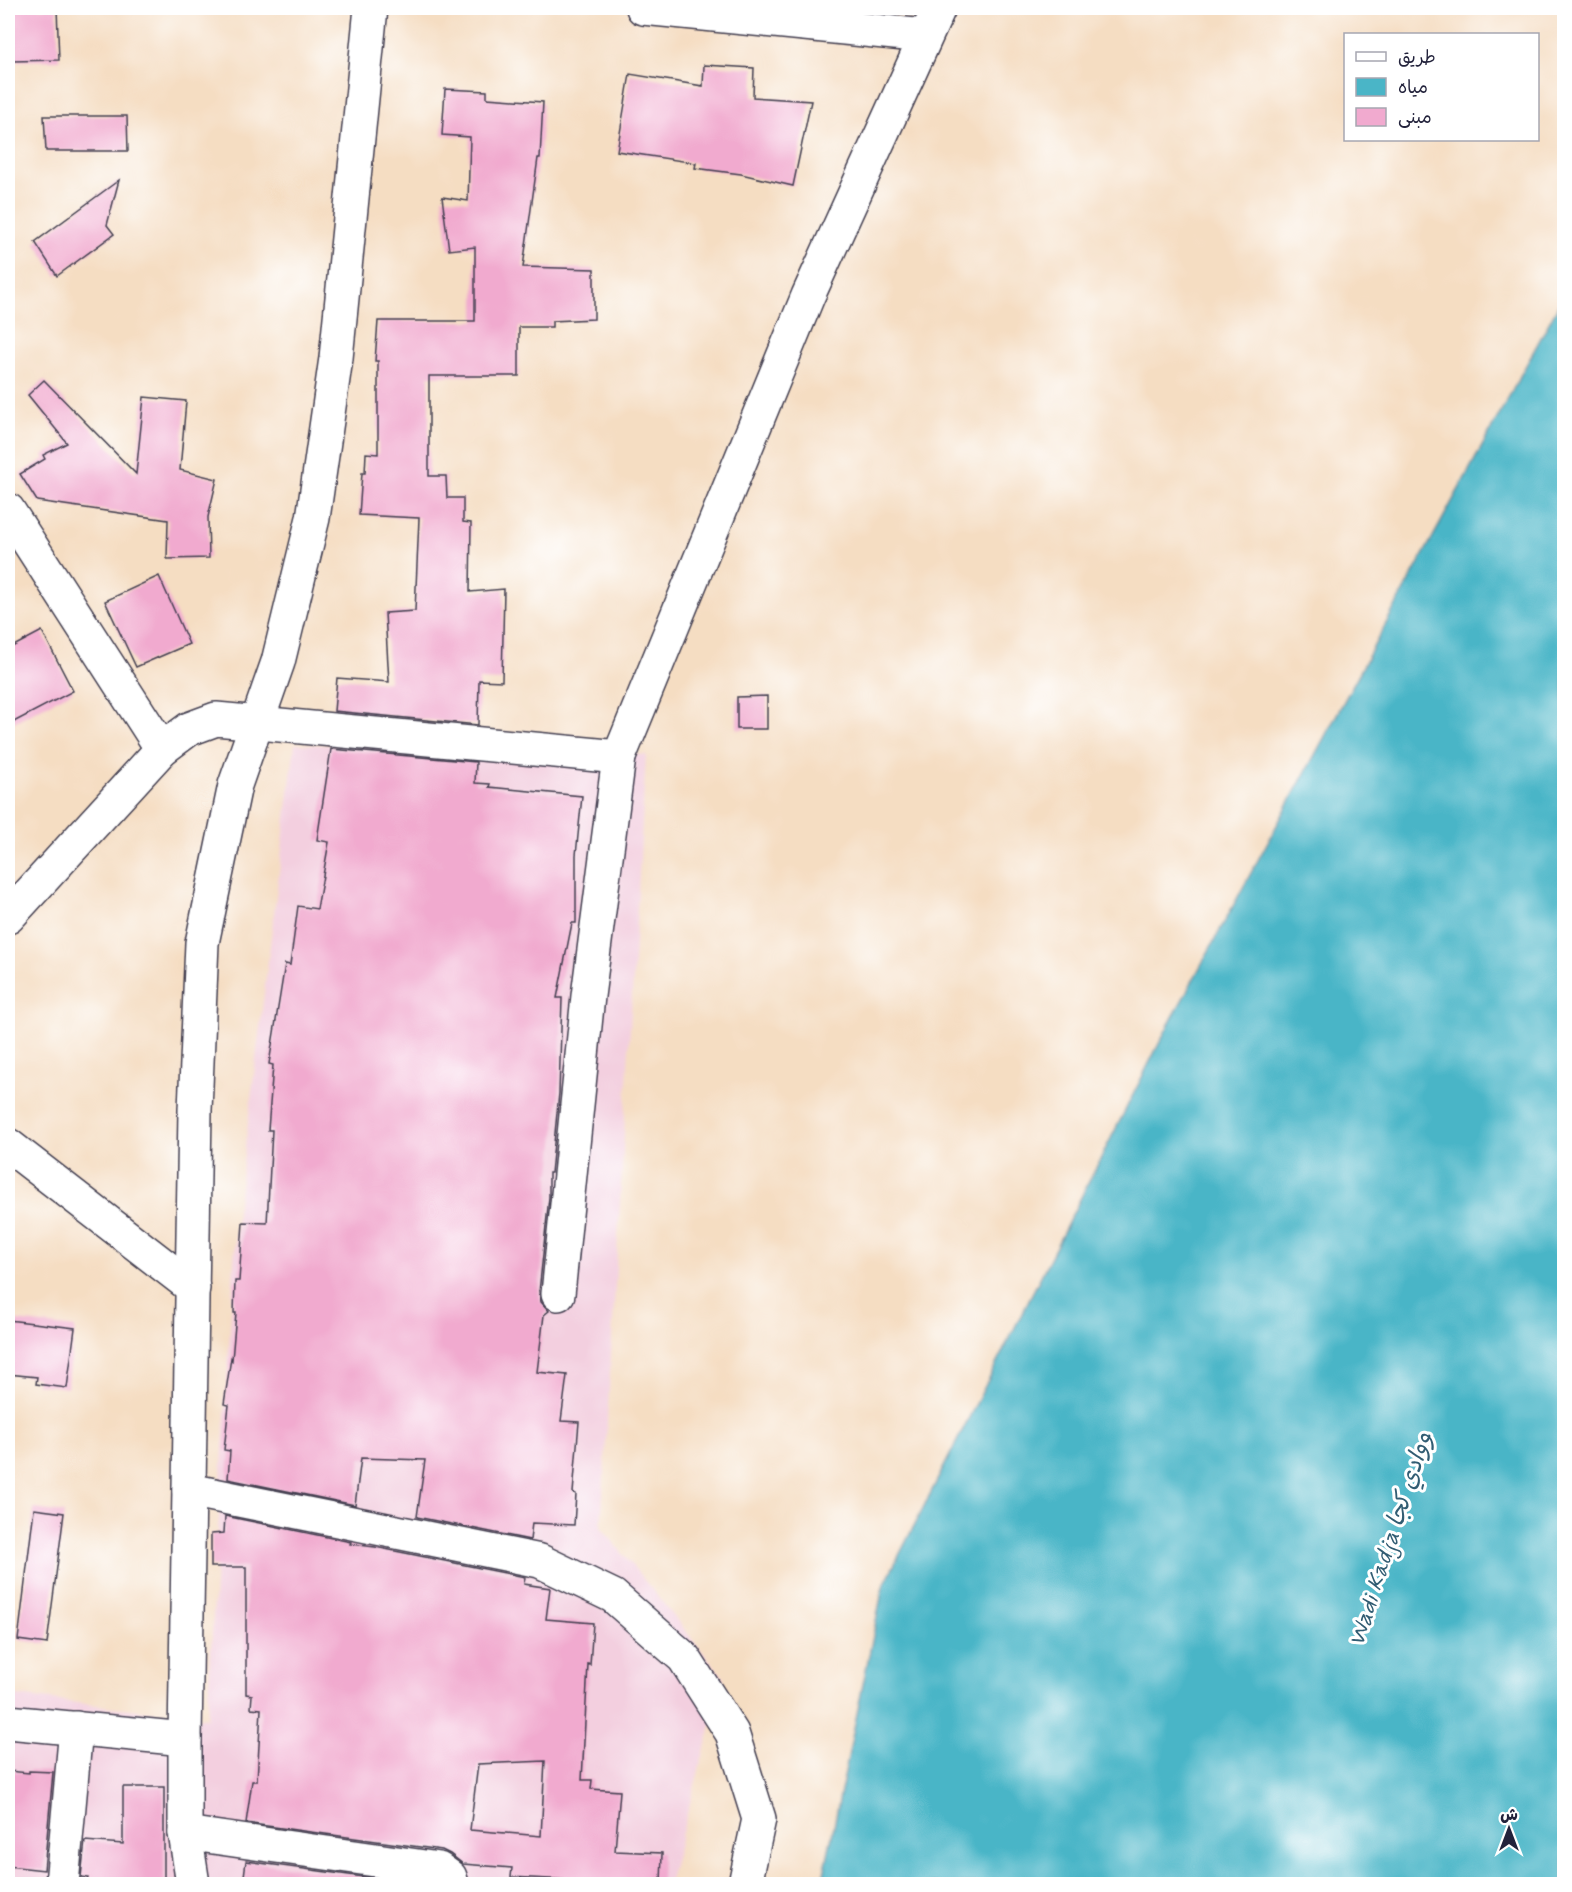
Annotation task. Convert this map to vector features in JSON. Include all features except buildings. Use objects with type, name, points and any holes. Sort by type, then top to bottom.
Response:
[{"type":"street","points":[[193,1884],[185,1833],[185,1739],[195,1110],[202,943],[235,785],[278,662],[313,518],[336,358],[371,8]]},
{"type":"street","points":[[644,8],[925,36]]},
{"type":"street","points":[[558,1294],[588,996],[619,757],[808,296],[939,8]]},
{"type":"street","points":[[8,510],[162,749]]},
{"type":"street","points":[[8,917],[162,749],[189,729],[216,719],[619,757]]},
{"type":"street","points":[[8,1145],[193,1288]]},
{"type":"street","points":[[189,1490],[540,1562],[614,1596],[684,1658],[732,1733],[759,1819],[745,1884]]},
{"type":"street","points":[[8,1722],[185,1739]]},
{"type":"street","points":[[62,1884],[76,1728]]},
{"type":"street","points":[[185,1833],[439,1869],[450,1877],[452,1884]]},
{"type":"shaded area","points":[[295,744],[646,755],[601,1527],[724,1678],[668,1884],[8,1884],[8,1695],[207,1718],[237,1212]]},
{"type":"water","name":"Wadi Kadja ووادي كجا","points":[[1564,295],[1564,1877],[1560,1884],[822,1884],[883,1587],[1167,1028]]}]
